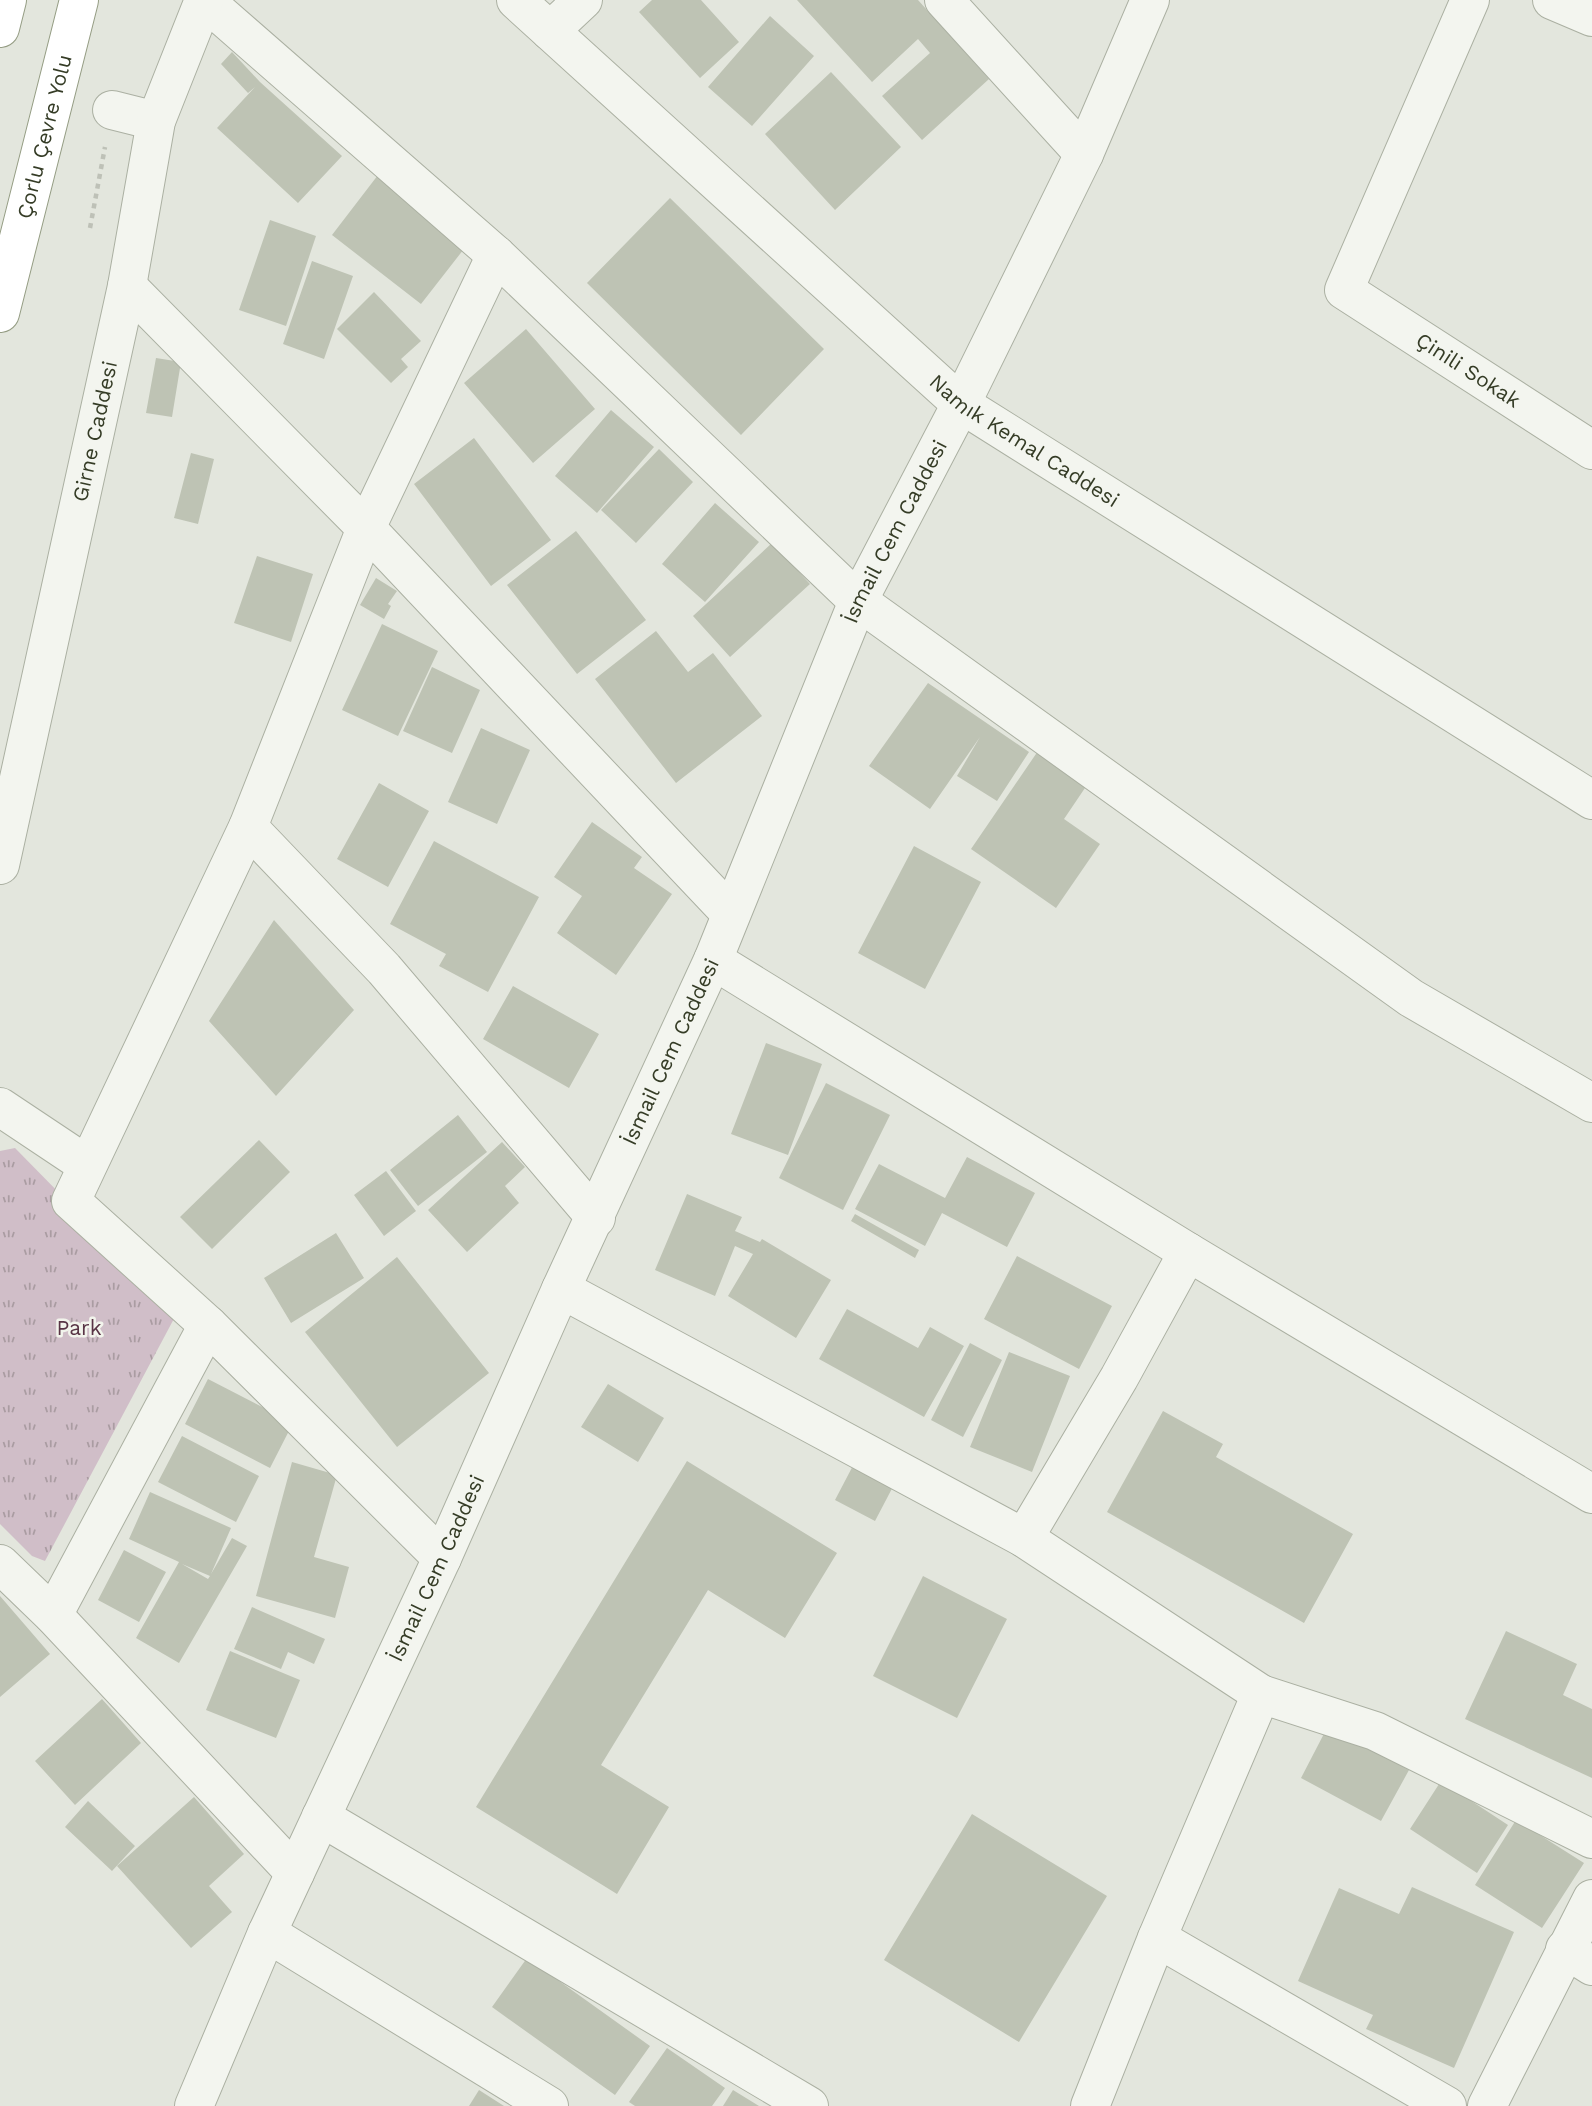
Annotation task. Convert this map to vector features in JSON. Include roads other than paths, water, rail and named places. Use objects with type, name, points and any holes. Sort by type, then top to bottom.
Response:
[{"type":"highway","points":[[0,28],[7,0]]},
{"type":"highway","name":"Çorlu Çevre Yolu","points":[[0,313],[79,0]]},
{"type":"street","points":[[204,0],[496,255],[858,601],[1411,998],[1592,1103]]},
{"type":"street","name":"Girne Caddesi","points":[[0,865],[127,286],[156,121],[204,0]]},
{"type":"street","name":"Namık Kemal Caddesi","points":[[516,0],[961,404],[1592,800]]},
{"type":"street","points":[[550,31],[583,0]]},
{"type":"street","points":[[944,0],[1084,154]]},
{"type":"street","name":"İsmail Cem Caddesi","points":[[194,2106],[267,1933],[442,1558],[561,1289],[713,960],[858,601],[961,404],[1084,154],[1150,0]]},
{"type":"street","name":"Çinili Sokak","points":[[1470,0],[1344,290],[1592,450]]},
{"type":"street","points":[[1552,0],[1592,17]]},
{"type":"street","points":[[112,110],[156,121]]},
{"type":"street","points":[[442,1558],[208,1325],[71,1201],[248,827],[366,527],[496,255]]},
{"type":"street","points":[[127,286],[366,527],[731,914]]},
{"type":"street","points":[[248,827],[384,969],[596,1218]]},
{"type":"street","points":[[713,960],[1188,1252],[1592,1494]]},
{"type":"street","points":[[0,1107],[87,1165]]},
{"type":"street","points":[[1024,1538],[1119,1378],[1188,1252]]},
{"type":"street","points":[[561,1289],[1024,1538],[1261,1695],[1375,1731],[1592,1839]]},
{"type":"street","points":[[53,1615],[208,1325]]},
{"type":"street","points":[[0,1564],[53,1615],[295,1873]]},
{"type":"street","points":[[1090,2106],[1157,1938],[1261,1695]]},
{"type":"street","points":[[321,1817],[808,2106]]},
{"type":"street","points":[[1487,2106],[1579,1958],[1592,1899]]},
{"type":"street","points":[[267,1933],[548,2106]]},
{"type":"street","points":[[1157,1938],[1447,2106]]},
{"type":"park label","name":"Park","points":[[79,1328]]}]
